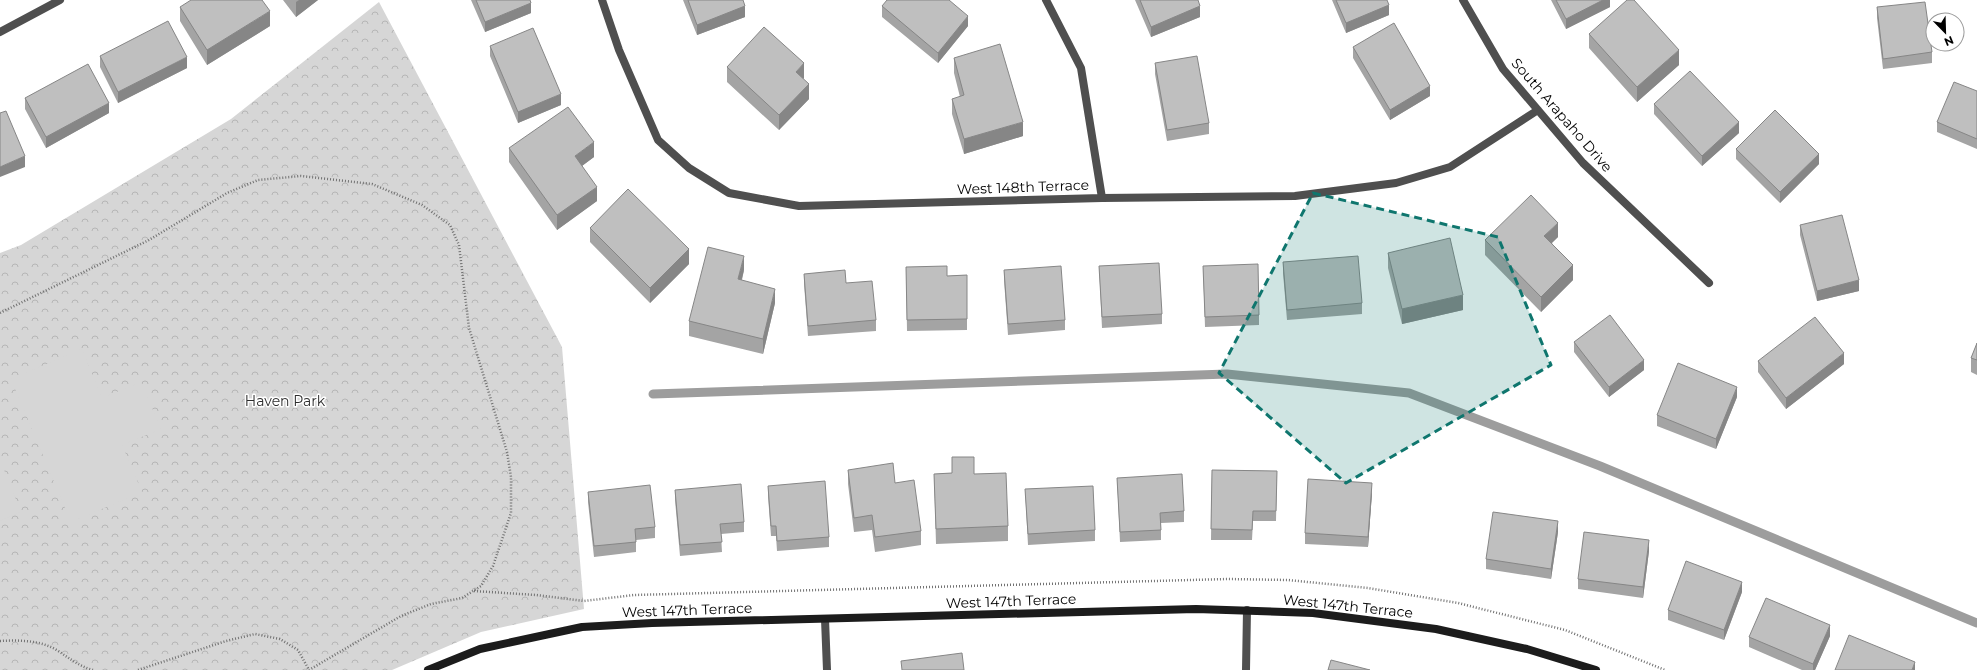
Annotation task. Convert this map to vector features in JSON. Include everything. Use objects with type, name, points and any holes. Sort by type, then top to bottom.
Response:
[{"type":"street","points":[[0,32],[60,0]]},
{"type":"street","name":"West 148th Terrace","points":[[602,0],[619,50],[658,140],[689,168],[729,193],[799,206],[1102,198],[1295,196],[1396,183],[1450,167],[1538,110]]},
{"type":"street","points":[[1046,0],[1081,68],[1102,198]]},
{"type":"street","name":"South Arapaho Drive","points":[[1464,0],[1503,69],[1583,163],[1710,283]]},
{"type":"street","name":"West 147th Terrace","points":[[428,670],[480,649],[582,627],[652,623],[1196,609],[1313,613],[1436,629],[1527,649],[1596,670]]},
{"type":"street","points":[[1246,670],[1247,610]]},
{"type":"street","points":[[825,619],[826,670]]},
{"type":"path","points":[[0,314],[149,240],[227,193],[258,180],[301,176],[372,184],[422,205],[450,225],[459,245],[469,328],[507,452],[511,477],[511,513],[493,566],[481,586],[462,598],[431,604],[401,616],[309,670],[298,650],[280,640],[255,634],[226,641],[138,670]]},
{"type":"path","points":[[0,641],[28,641],[54,649],[82,667],[93,670]]},
{"type":"highlighted area","points":[[1313,193],[1498,237],[1551,365],[1346,483],[1219,373]]},
{"type":"green space","name":"Haven Park","points":[[379,2],[562,347],[584,609],[481,632],[392,670],[0,670],[0,253],[21,245],[231,119]]},
{"type":"green space","points":[[82,349],[102,398],[141,382],[161,429],[122,445],[142,492],[71,522],[11,379]]},
{"type":"green space","points":[[0,460],[21,512],[0,521]]},
{"type":"building","points":[[191,0],[262,0],[270,11],[207,50],[180,7]]},
{"type":"building","points":[[476,0],[530,0],[531,3],[485,22]]},
{"type":"building","points":[[688,0],[743,0],[745,6],[697,25]]},
{"type":"building","points":[[887,0],[949,0],[968,16],[938,53],[882,6]]},
{"type":"building","points":[[1140,0],[1198,0],[1200,6],[1151,27]]},
{"type":"building","points":[[1336,0],[1387,0],[1389,5],[1346,23]]},
{"type":"building","points":[[1556,0],[1603,0],[1566,19]]},
{"type":"building","points":[[1627,0],[1634,0],[1679,50],[1637,87],[1589,34]]},
{"type":"building","points":[[1925,2],[1926,12],[1925,12],[1925,52],[1932,52],[1883,59],[1877,7]]},
{"type":"building","points":[[168,21],[187,57],[118,92],[100,56]]},
{"type":"building","points":[[1394,23],[1430,86],[1390,110],[1353,47]]},
{"type":"building","points":[[764,27],[804,63],[796,72],[809,84],[779,115],[727,67]]},
{"type":"building","points":[[533,28],[561,94],[518,112],[490,46]]},
{"type":"building","points":[[1000,44],[1023,122],[964,139],[952,99],[964,95],[954,58]]},
{"type":"building","points":[[1197,56],[1209,123],[1167,130],[1155,63]]},
{"type":"building","points":[[88,64],[109,103],[46,137],[25,98]]},
{"type":"building","points":[[1690,71],[1739,122],[1702,156],[1654,104]]},
{"type":"building","points":[[1954,82],[1977,91],[1977,139],[1937,122]]},
{"type":"building","points":[[568,107],[594,142],[575,156],[597,187],[557,215],[509,148]]},
{"type":"building","points":[[1775,110],[1819,154],[1780,192],[1736,149]]},
{"type":"building","points":[[6,111],[25,156],[0,167],[0,113]]},
{"type":"building","points":[[628,189],[689,249],[650,288],[590,228]]},
{"type":"building","points":[[1531,195],[1558,223],[1544,236],[1573,265],[1541,297],[1485,240]]},
{"type":"building","points":[[1842,215],[1859,280],[1817,291],[1800,225]]},
{"type":"building","points":[[1450,238],[1463,295],[1402,309],[1388,253]]},
{"type":"building","points":[[708,247],[744,256],[738,279],[775,289],[763,339],[689,321]]},
{"type":"building","points":[[1358,256],[1362,303],[1287,310],[1283,262]]},
{"type":"building","points":[[1159,263],[1162,314],[1102,317],[1099,266]]},
{"type":"building","points":[[1258,264],[1259,315],[1205,317],[1203,266]]},
{"type":"building","points":[[947,266],[947,276],[967,275],[967,319],[907,320],[906,267]]},
{"type":"building","points":[[1061,266],[1065,320],[1008,324],[1004,270]]},
{"type":"building","points":[[845,270],[846,283],[872,281],[876,320],[808,326],[804,274]]},
{"type":"building","points":[[1610,315],[1644,360],[1609,387],[1574,342]]},
{"type":"building","points":[[1815,317],[1844,353],[1786,398],[1758,361]]},
{"type":"building","points":[[1977,343],[1977,360],[1971,358]]},
{"type":"building","points":[[1678,363],[1737,387],[1716,439],[1657,415]]},
{"type":"building","points":[[952,457],[974,457],[974,474],[1006,473],[1008,526],[936,529],[934,474],[952,473]]},
{"type":"building","points":[[893,463],[895,483],[914,480],[921,531],[875,537],[872,515],[854,518],[848,470]]},
{"type":"building","points":[[1212,470],[1277,471],[1276,511],[1253,511],[1252,530],[1211,529]]},
{"type":"building","points":[[1182,474],[1184,511],[1160,513],[1161,530],[1120,532],[1117,478]]},
{"type":"building","points":[[1308,479],[1372,483],[1368,537],[1305,533]]},
{"type":"building","points":[[825,481],[829,537],[777,541],[776,526],[771,526],[768,486]]},
{"type":"building","points":[[741,484],[744,522],[720,524],[722,542],[680,545],[675,490]]},
{"type":"building","points":[[650,485],[655,527],[635,529],[636,542],[594,546],[588,492]]},
{"type":"building","points":[[1093,486],[1095,530],[1028,534],[1025,489]]},
{"type":"building","points":[[1493,512],[1558,521],[1551,569],[1486,559]]},
{"type":"building","points":[[1584,532],[1649,540],[1643,587],[1578,579]]},
{"type":"building","points":[[1686,561],[1742,582],[1724,630],[1668,610]]},
{"type":"building","points":[[1766,598],[1830,625],[1813,664],[1749,637]]},
{"type":"building","points":[[1849,635],[1915,662],[1912,670],[1835,670]]},
{"type":"building","points":[[962,653],[964,670],[902,670],[901,661]]},
{"type":"building","points":[[1331,660],[1370,670],[1328,670]]},
{"type":"waterway","points":[[653,394],[1227,374],[1409,393],[1600,466],[1977,623]]}]
